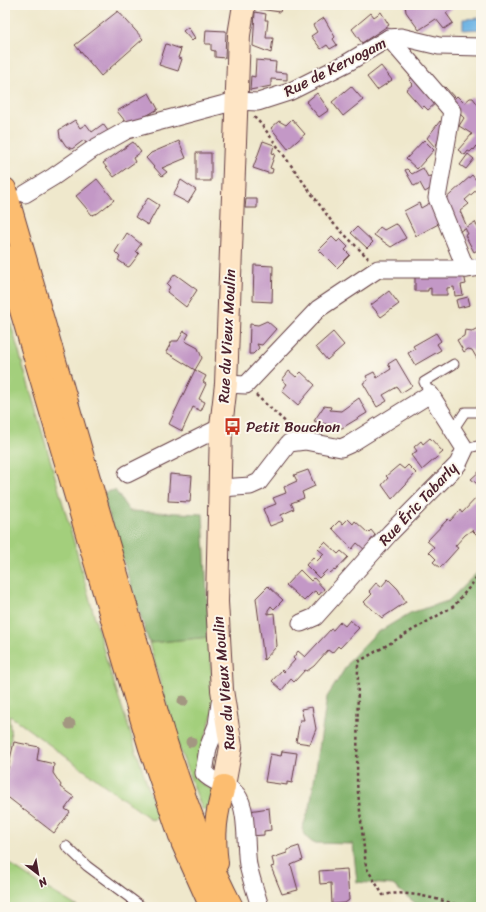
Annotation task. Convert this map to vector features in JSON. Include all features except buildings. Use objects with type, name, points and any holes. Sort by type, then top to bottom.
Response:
[{"type":"main road","points":[[15,191],[163,733],[180,788],[220,884],[232,907]]},
{"type":"main road","points":[[5,256],[150,748],[182,842],[212,907]]},
{"type":"main road","points":[[220,884],[214,846],[215,824],[224,786]]},
{"type":"street","name":"Rue du Vieux Moulin","points":[[224,786],[231,747],[222,690],[217,602],[219,505],[221,488],[221,427],[236,384],[236,101],[238,35],[244,5]]},
{"type":"street","name":"Rue de Kervogam","points":[[15,191],[53,177],[93,149],[127,130],[236,101],[258,102],[288,92],[347,63],[389,38],[401,37],[439,46],[481,47]]},
{"type":"street","points":[[236,384],[318,309],[378,269],[473,268],[437,198],[452,111],[389,38]]},
{"type":"street","points":[[221,488],[250,486],[259,482],[284,446],[289,442],[305,441],[341,448],[350,444],[430,394]]},
{"type":"street","name":"Rue Éric Tabarly","points":[[301,623],[315,617],[390,533],[458,464],[465,449],[430,394]]},
{"type":"street","points":[[127,474],[221,427]]},
{"type":"street","points":[[224,786],[232,789],[238,797],[242,812],[248,865],[260,907]]},
{"type":"lane","points":[[430,394],[424,382],[454,364]]},
{"type":"lane","points":[[453,430],[466,412],[481,412]]},
{"type":"lane","points":[[465,449],[481,445]]},
{"type":"lane","points":[[66,846],[88,866],[142,907]]},
{"type":"path","points":[[236,101],[262,124],[332,222],[378,269]]},
{"type":"path","points":[[236,384],[305,441]]},
{"type":"path","points":[[466,907],[393,893],[383,895],[366,867],[358,791],[358,662],[454,606],[481,573]]},
{"type":"green space","points":[[5,304],[107,662],[158,817],[152,820],[9,715],[11,739],[5,753]]},
{"type":"green space","points":[[115,490],[129,511],[203,514],[209,637],[149,643],[102,493]]},
{"type":"green space","points":[[481,569],[481,907],[420,907],[393,885],[357,882],[353,844],[313,843],[307,838],[302,829],[310,807],[327,697],[351,659],[375,634],[410,613],[448,601]]},
{"type":"green space","points":[[209,637],[214,709],[196,766],[199,782],[207,787],[217,790],[208,810],[202,809],[178,745],[149,643]]},
{"type":"green space","points":[[5,861],[36,882],[78,907],[5,907]]},
{"type":"water","points":[[481,18],[481,29],[463,30],[463,19]]},
{"type":"place","name":"Petit Bouchon","points":[[233,427]]}]
